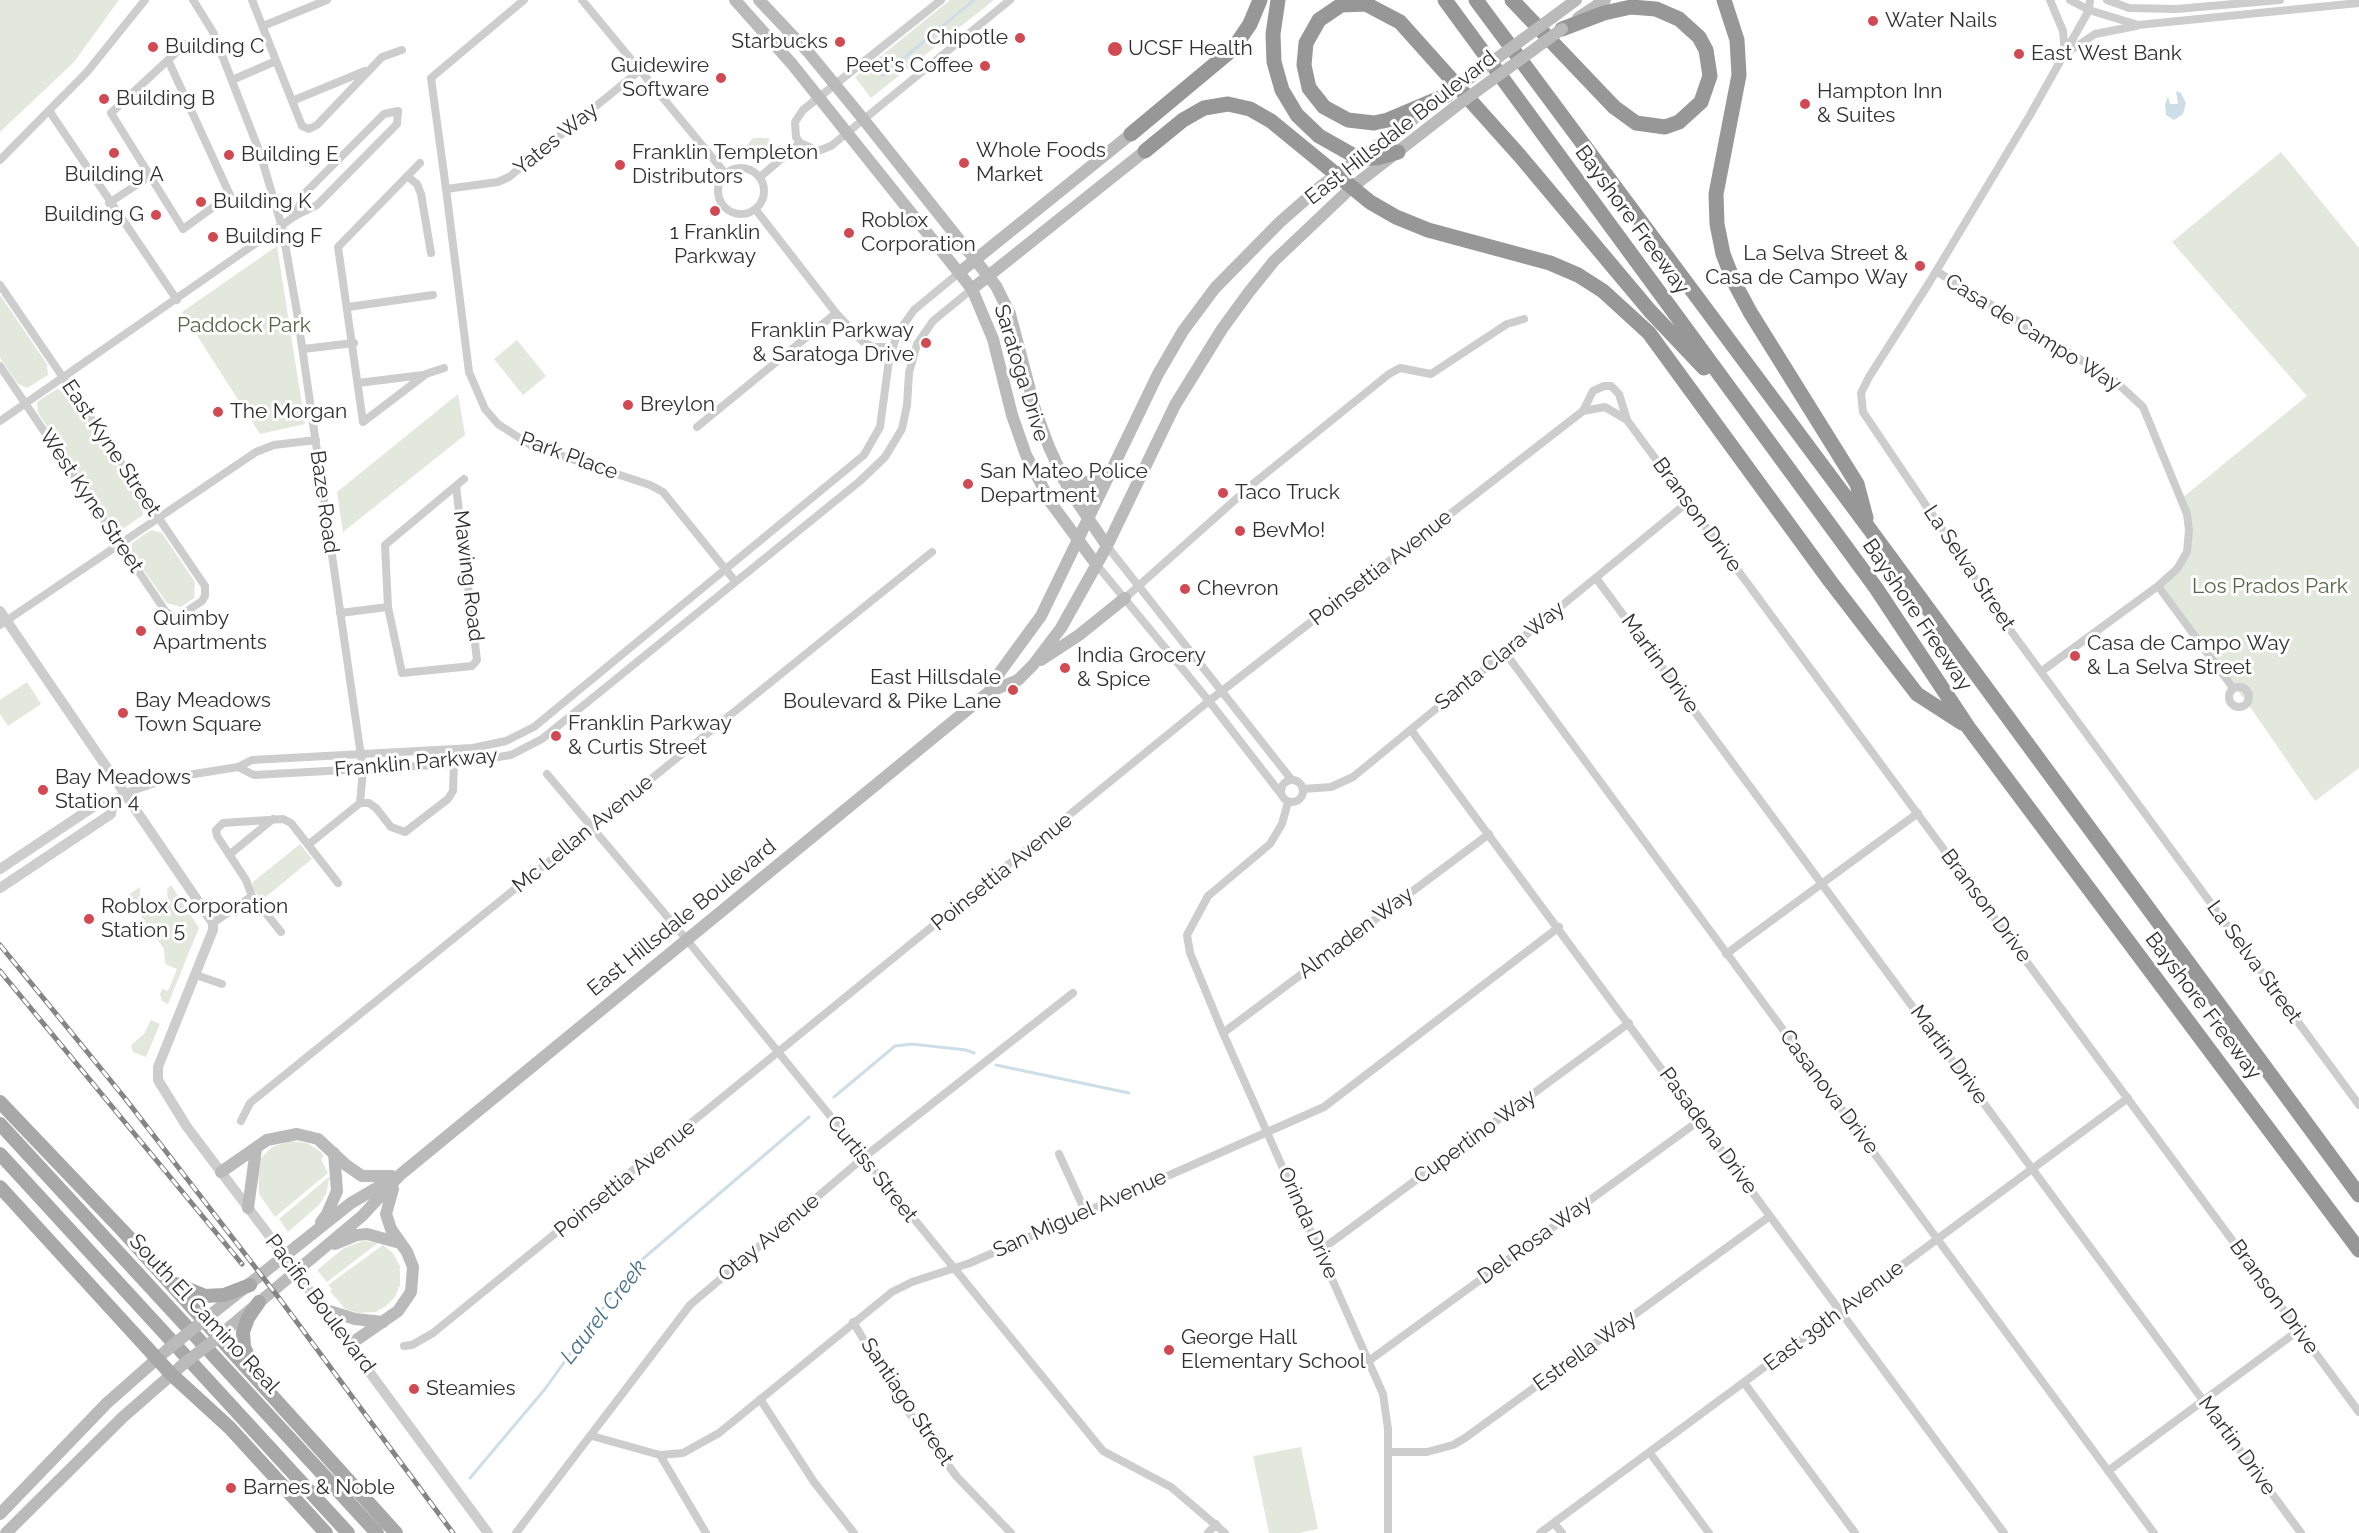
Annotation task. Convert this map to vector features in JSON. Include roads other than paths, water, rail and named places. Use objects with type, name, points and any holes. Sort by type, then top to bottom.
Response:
[{"type":"highway","points":[[1131,134],[1233,49],[1250,24],[1260,0]]},
{"type":"highway","points":[[1278,0],[1272,48],[1282,90],[1307,127],[1358,158],[1377,158],[1398,152]]},
{"type":"highway","name":"Bayshore Freeway","points":[[1445,0],[1869,579],[1968,727],[2359,1250]]},
{"type":"highway","name":"Bayshore Freeway","points":[[1476,0],[1868,527],[2359,1195]]},
{"type":"highway","points":[[1512,0],[1614,107],[1636,123],[1665,127],[1679,122],[1701,102],[1710,76],[1706,50],[1699,37],[1679,19],[1656,9],[1630,7],[1558,23]]},
{"type":"highway","points":[[1724,0],[1737,40],[1739,75],[1716,194],[1717,224],[1723,254],[1750,312],[1857,484],[1868,527]]},
{"type":"highway","points":[[1451,101],[1374,123],[1348,120],[1324,107],[1310,88],[1304,64],[1306,43],[1319,20],[1341,5],[1366,4],[1400,22],[1520,156],[1650,311],[1746,412]]},
{"type":"highway","points":[[1145,151],[1193,113],[1216,105],[1240,105],[1271,121],[1351,188],[1383,211],[1411,224],[1564,268],[1604,291],[1628,311],[1658,345],[1830,581],[1917,694],[1968,727]]},
{"type":"main road","name":"Saratoga Drive","points":[[735,0],[818,98],[972,289],[993,339],[1012,415],[1026,455],[1043,489],[1096,564]]},
{"type":"main road","name":"Saratoga Drive","points":[[759,0],[864,120],[990,276],[1010,314],[1038,419],[1063,479],[1107,546]]},
{"type":"main road","name":"East Hillsdale Boulevard","points":[[1558,23],[1576,0]]},
{"type":"main road","name":"East Hillsdale Boulevard","points":[[989,692],[1000,672],[1041,616],[1169,353],[1215,288],[1280,222],[1358,158],[1451,101],[1558,23],[1605,0]]},
{"type":"main road","name":"East Hillsdale Boulevard","points":[[6,1533],[123,1417],[176,1370],[362,1216],[401,1174],[989,692],[1018,680],[1033,665],[1060,627],[1107,546],[1164,425],[1222,329],[1274,261],[1351,188],[1398,152],[1451,101]]},
{"type":"main road","points":[[960,272],[1131,134]]},
{"type":"main road","points":[[972,289],[1145,151]]},
{"type":"main road","points":[[1063,479],[1070,483],[1098,480],[1111,470]]},
{"type":"main road","points":[[1033,665],[1079,635],[1125,598]]},
{"type":"main road","points":[[0,1102],[166,1278],[201,1322],[264,1386],[396,1533]]},
{"type":"main road","name":"South El Camino Real","points":[[0,1124],[377,1533]]},
{"type":"main road","points":[[221,1172],[274,1137],[297,1134],[318,1138],[346,1165],[362,1176],[401,1174]]},
{"type":"main road","points":[[248,1208],[256,1149]]},
{"type":"main road","points":[[307,1239],[327,1214],[334,1201],[338,1183],[334,1153]]},
{"type":"main road","name":"South El Camino Real","points":[[0,1154],[348,1533]]},
{"type":"main road","points":[[349,1345],[398,1311],[411,1292],[413,1267],[386,1214],[388,1198],[401,1174]]},
{"type":"main road","name":"East Hillsdale Boulevard","points":[[0,1514],[107,1403],[162,1354],[351,1203],[401,1174]]},
{"type":"main road","points":[[0,1187],[162,1354],[326,1533]]},
{"type":"main road","points":[[320,1251],[357,1235],[380,1236],[400,1243]]},
{"type":"main road","points":[[166,1278],[189,1292],[205,1296],[224,1294],[250,1285]]},
{"type":"main road","points":[[260,1302],[245,1325],[243,1340],[251,1362],[264,1386]]},
{"type":"main road","points":[[322,1309],[350,1318],[383,1322]]},
{"type":"street","points":[[0,160],[50,112],[105,51],[145,0]]},
{"type":"street","name":"Baze Road","points":[[193,0],[208,20],[232,80],[260,153],[282,227],[303,350],[363,770],[360,802]]},
{"type":"street","points":[[252,0],[302,126],[309,129],[317,125],[382,57],[402,50]]},
{"type":"street","points":[[263,26],[327,0]]},
{"type":"street","points":[[446,189],[431,78],[524,0]]},
{"type":"street","points":[[582,0],[725,173]]},
{"type":"street","points":[[941,0],[803,110],[795,122],[796,137],[800,143],[818,151],[831,146],[1010,0]]},
{"type":"street","points":[[2050,0],[2063,31],[2065,54],[2095,34],[2138,25],[2359,3]]},
{"type":"street","points":[[2070,0],[2089,10],[2138,25]]},
{"type":"street","name":"La Selva Street","points":[[2090,0],[2089,10],[2065,54],[1936,271],[1869,377],[1861,393],[1863,412],[2008,627],[2359,1105]]},
{"type":"street","points":[[2107,0],[2129,8],[2176,9],[2280,0]]},
{"type":"street","points":[[168,60],[230,195],[183,229],[111,112],[185,44]]},
{"type":"street","points":[[232,80],[276,62]]},
{"type":"street","points":[[292,101],[368,70]]},
{"type":"street","name":"Yates Way","points":[[446,189],[498,182],[509,177],[639,71]]},
{"type":"street","points":[[0,421],[295,216],[317,205],[397,124],[398,111],[384,114],[304,194],[295,216]]},
{"type":"street","points":[[50,112],[109,203],[177,300]]},
{"type":"street","points":[[760,177],[800,143]]},
{"type":"street","points":[[420,163],[338,247],[354,343],[363,422],[426,374]]},
{"type":"street","points":[[743,168],[760,177],[764,194],[756,210],[738,215],[722,207],[717,189],[725,173],[743,168]]},
{"type":"street","points":[[109,203],[150,176]]},
{"type":"street","points":[[407,176],[417,184],[421,194],[431,253]]},
{"type":"street","name":"Park Place","points":[[446,189],[469,372],[485,410],[498,424],[532,446],[650,485],[663,492],[735,581]]},
{"type":"street","points":[[756,210],[836,312],[867,345],[892,346],[897,334],[914,310],[960,272]]},
{"type":"street","name":"Casa de Campo Way","points":[[1936,271],[2115,381],[2143,407],[2183,502],[2189,530],[2187,552],[2177,569],[2158,586],[2042,671]]},
{"type":"street","name":"East Kyne Street","points":[[0,285],[205,586],[205,596],[190,609]]},
{"type":"street","name":"Franklin Parkway","points":[[238,767],[254,775],[454,764],[511,755],[542,739],[860,481],[892,448],[902,429],[907,405],[909,372],[917,344],[933,321],[972,289]]},
{"type":"street","points":[[348,307],[433,295]]},
{"type":"street","points":[[697,426],[836,312]]},
{"type":"street","points":[[1125,598],[1254,483],[1389,374],[1400,368],[1431,374],[1506,324],[1524,319]]},
{"type":"street","points":[[303,350],[354,343]]},
{"type":"street","name":"Franklin Parkway","points":[[126,794],[169,778],[238,767],[252,760],[360,756],[473,748],[500,743],[534,727],[864,455],[880,427],[892,346]]},
{"type":"street","name":"West Kyne Street","points":[[0,366],[166,612],[175,617],[190,609]]},
{"type":"street","points":[[358,383],[426,374],[444,368]]},
{"type":"street","points":[[1582,411],[1593,391],[1604,386],[1611,386],[1618,394],[1627,420]]},
{"type":"street","name":"Poinsettia Avenue","points":[[404,1346],[422,1341],[434,1333],[778,1055],[1209,701],[1582,411],[1605,407]]},
{"type":"street","name":"Branson Drive","points":[[1605,407],[1618,412],[1627,420],[2359,1412]]},
{"type":"street","points":[[3,623],[256,452],[274,446],[316,440]]},
{"type":"street","points":[[340,613],[388,607],[385,545],[464,479]]},
{"type":"street","name":"Mawing Road","points":[[388,607],[402,673],[472,666],[477,660],[456,486]]},
{"type":"street","name":"Santa Clara Way","points":[[1304,789],[1331,787],[1353,777],[1688,502]]},
{"type":"street","name":"Saratoga Drive","points":[[1107,546],[1291,779]]},
{"type":"street","name":"Mc Lellan Avenue","points":[[241,1121],[250,1103],[932,552]]},
{"type":"street","name":"Saratoga Drive","points":[[1096,564],[1209,701],[1281,794]]},
{"type":"street","name":"Martin Drive","points":[[1596,578],[2301,1533]]},
{"type":"street","points":[[2158,586],[2233,688]]},
{"type":"street","points":[[0,611],[3,623],[126,794],[213,923],[213,930],[196,975],[222,984]]},
{"type":"street","name":"Casanova Drive","points":[[1504,651],[2154,1533]]},
{"type":"street","name":"Pasadena Drive","points":[[1411,730],[1559,927],[2004,1533]]},
{"type":"street","points":[[308,845],[360,802],[369,803],[392,828],[405,832],[448,800],[453,791],[454,764]]},
{"type":"street","name":"Curtiss Street","points":[[547,774],[687,940],[778,1055],[1103,1451],[1171,1487],[1225,1533]]},
{"type":"street","points":[[1291,779],[1299,782],[1304,789],[1299,800],[1288,802],[1281,794],[1282,785],[1291,779]]},
{"type":"street","points":[[0,869],[99,803],[113,802],[126,794]]},
{"type":"street","points":[[0,888],[111,814],[113,802]]},
{"type":"street","name":"Orinda Drive","points":[[1288,802],[1282,824],[1270,844],[1208,896],[1192,922],[1187,936],[1190,953],[1223,1033],[1265,1131],[1370,1360],[1383,1394],[1388,1452],[1388,1533]]},
{"type":"street","points":[[1726,954],[1821,882],[1918,813]]},
{"type":"street","points":[[229,855],[274,819]]},
{"type":"street","points":[[282,932],[252,896],[246,880],[229,855],[216,830],[224,823],[283,819],[291,823],[338,883]]},
{"type":"street","name":"Almaden Way","points":[[1223,1033],[1489,834]]},
{"type":"street","points":[[213,923],[252,896]]},
{"type":"street","name":"San Miguel Avenue","points":[[592,1436],[660,1455],[683,1453],[718,1433],[892,1292],[912,1282],[970,1263],[1265,1131],[1324,1107],[1559,927]]},
{"type":"street","name":"Pacific Boulevard","points":[[196,975],[157,1073],[161,1089],[488,1533]]},
{"type":"street","name":"Otay Avenue","points":[[516,1533],[690,1305],[863,1158],[1073,993]]},
{"type":"street","name":"Cupertino Way","points":[[1321,1251],[1629,1023]]},
{"type":"street","name":"East 39th Avenue","points":[[1540,1533],[1745,1384],[1937,1238],[2128,1098]]},
{"type":"street","name":"Del Rosa Way","points":[[1370,1360],[1700,1120]]},
{"type":"street","points":[[1059,1154],[1085,1211]]},
{"type":"street","name":"Estrella Way","points":[[1388,1452],[1427,1452],[1453,1445],[1465,1438],[1770,1216]]},
{"type":"street","name":"Santiago Street","points":[[853,1322],[911,1415],[957,1477],[1011,1533]]},
{"type":"street","points":[[2108,1471],[2299,1330]]},
{"type":"street","points":[[1745,1384],[1855,1533]]},
{"type":"street","points":[[760,1399],[814,1482],[854,1533]]},
{"type":"street","points":[[1650,1453],[1709,1533]]},
{"type":"street","points":[[660,1455],[706,1533]]},
{"type":"street","points":[[1554,1522],[1562,1533]]},
{"type":"street","points":[[1208,1533],[1216,1524]]},
{"type":"waterway","points":[[882,76],[974,0]]},
{"type":"waterway","name":"Laurel Creek","points":[[834,1097],[895,1046],[912,1044],[966,1050],[974,1053]]},
{"type":"waterway","name":"Laurel Creek","points":[[996,1065],[1129,1093]]},
{"type":"waterway","name":"Laurel Creek","points":[[470,1478],[545,1389],[631,1269],[809,1117]]},
{"type":"railway","points":[[0,945],[124,1097],[282,1302],[453,1533]]},
{"type":"railway","points":[[0,971],[242,1264]]},
{"type":"place","name":"Water Nails","points":[[1873,21]]},
{"type":"place","name":"Chipotle","points":[[1020,38]]},
{"type":"place","name":"Starbucks","points":[[840,42]]},
{"type":"place","name":"Building C","points":[[153,47]]},
{"type":"place","name":"UCSF Health","points":[[1115,49]]},
{"type":"place","name":"East West Bank","points":[[2019,54]]},
{"type":"place","name":"Peet's Coffee","points":[[985,66]]},
{"type":"place","name":"Guidewire Software","points":[[721,78]]},
{"type":"place","name":"Building B","points":[[104,99]]},
{"type":"place","name":"Hampton Inn & Suites","points":[[1805,104]]},
{"type":"place","name":"Building A","points":[[114,153]]},
{"type":"place","name":"Building E","points":[[229,155]]},
{"type":"place","name":"Whole Foods Market","points":[[964,163]]},
{"type":"place","name":"Franklin Templeton Distributors","points":[[620,165]]},
{"type":"place","name":"Building K","points":[[201,202]]},
{"type":"place","name":"1 Franklin Parkway","points":[[715,211]]},
{"type":"place","name":"Building G","points":[[156,215]]},
{"type":"place","name":"Roblox Corporation","points":[[849,233]]},
{"type":"place","name":"Building F","points":[[213,237]]},
{"type":"place","name":"La Selva Street & Casa de Campo Way","points":[[1920,266]]},
{"type":"place","name":"Franklin Parkway & Saratoga Drive","points":[[926,343]]},
{"type":"place","name":"Breylon","points":[[628,405]]},
{"type":"place","name":"The Morgan","points":[[218,412]]},
{"type":"place","name":"San Mateo Police Department","points":[[968,484]]},
{"type":"place","name":"Taco Truck","points":[[1223,493]]},
{"type":"place","name":"BevMo!","points":[[1240,531]]},
{"type":"place","name":"Chevron","points":[[1185,589]]},
{"type":"place","name":"Quimby Apartments","points":[[141,631]]},
{"type":"place","name":"Casa de Campo Way & La Selva Street","points":[[2075,656]]},
{"type":"place","name":"India Grocery & Spice","points":[[1065,668]]},
{"type":"place","name":"East Hillsdale Boulevard & Pike Lane","points":[[1013,690]]},
{"type":"place","name":"Bay Meadows Town Square","points":[[123,713]]},
{"type":"place","name":"Franklin Parkway & Curtis Street","points":[[556,736]]},
{"type":"place","name":"Bay Meadows Station 4","points":[[43,790]]},
{"type":"place","name":"Roblox Corporation Station 5","points":[[89,919]]},
{"type":"place","name":"George Hall Elementary School","points":[[1169,1350]]},
{"type":"place","name":"Steamies","points":[[414,1389]]},
{"type":"place","name":"Barnes & Noble","points":[[231,1488]]},
{"type":"park label","name":"Paddock Park","points":[[244,326]]},
{"type":"park label","name":"Los Prados Park","points":[[2270,587]]}]
